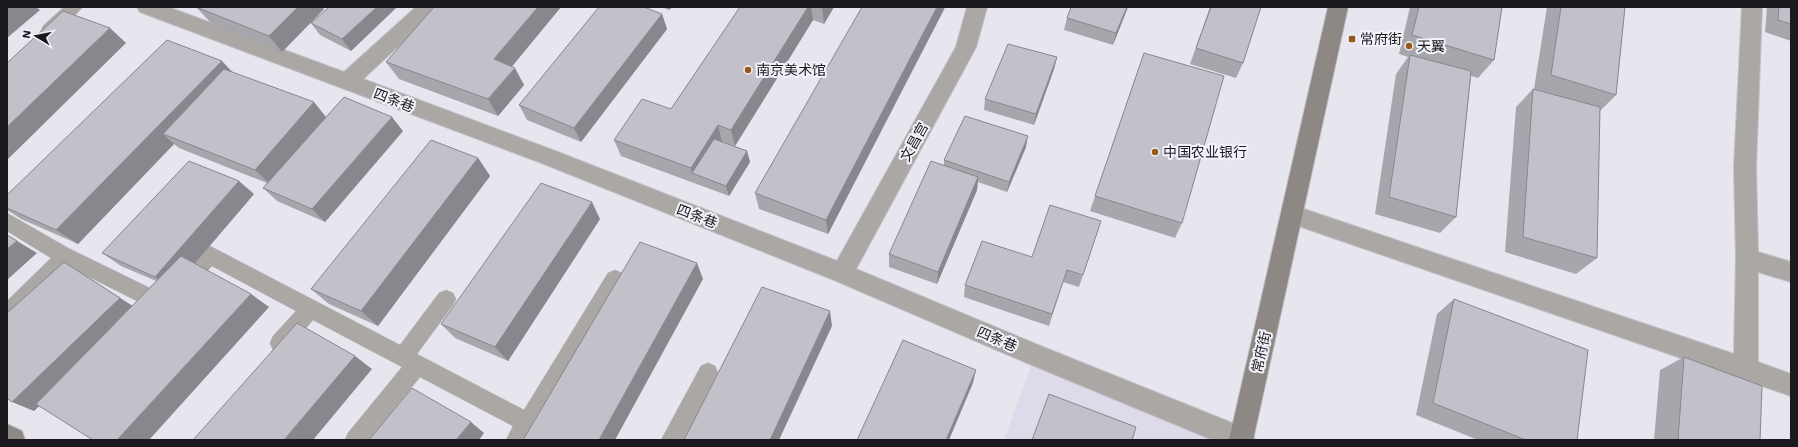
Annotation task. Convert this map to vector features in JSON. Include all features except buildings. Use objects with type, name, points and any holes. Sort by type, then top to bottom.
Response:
[{"type":"main road","name":"常府街","points":[[1242,440],[1338,7]]},
{"type":"main road","points":[[7,436],[13,440]]},
{"type":"street","name":"四条巷","points":[[147,7],[551,158],[842,273],[1035,355],[1242,440]]},
{"type":"street","points":[[347,82],[428,7]]},
{"type":"street","name":"文昌宫","points":[[842,273],[966,47],[977,7]]},
{"type":"street","points":[[1746,369],[1747,258],[1745,167],[1752,7]]},
{"type":"street","points":[[1292,214],[1791,385]]},
{"type":"street","points":[[1747,258],[1791,272]]},
{"type":"lane","points":[[35,44],[75,7]]},
{"type":"lane","points":[[7,221],[67,256],[98,263],[159,303],[180,286],[210,255],[528,423]]},
{"type":"lane","points":[[7,314],[67,256]]},
{"type":"lane","points":[[517,440],[614,279]]},
{"type":"lane","points":[[356,440],[410,361],[446,299]]},
{"type":"lane","points":[[269,356],[311,308]]},
{"type":"lane","points":[[672,440],[708,373]]},
{"type":"shaded area","points":[[1035,355],[1243,440],[1004,440]]},
{"type":"place","name":"常府街","points":[[1352,39]]},
{"type":"place","name":"天翼","points":[[1409,46]]},
{"type":"place","name":"南京美术馆","points":[[748,70]]},
{"type":"place","name":"中国农业银行","points":[[1155,152]]}]
